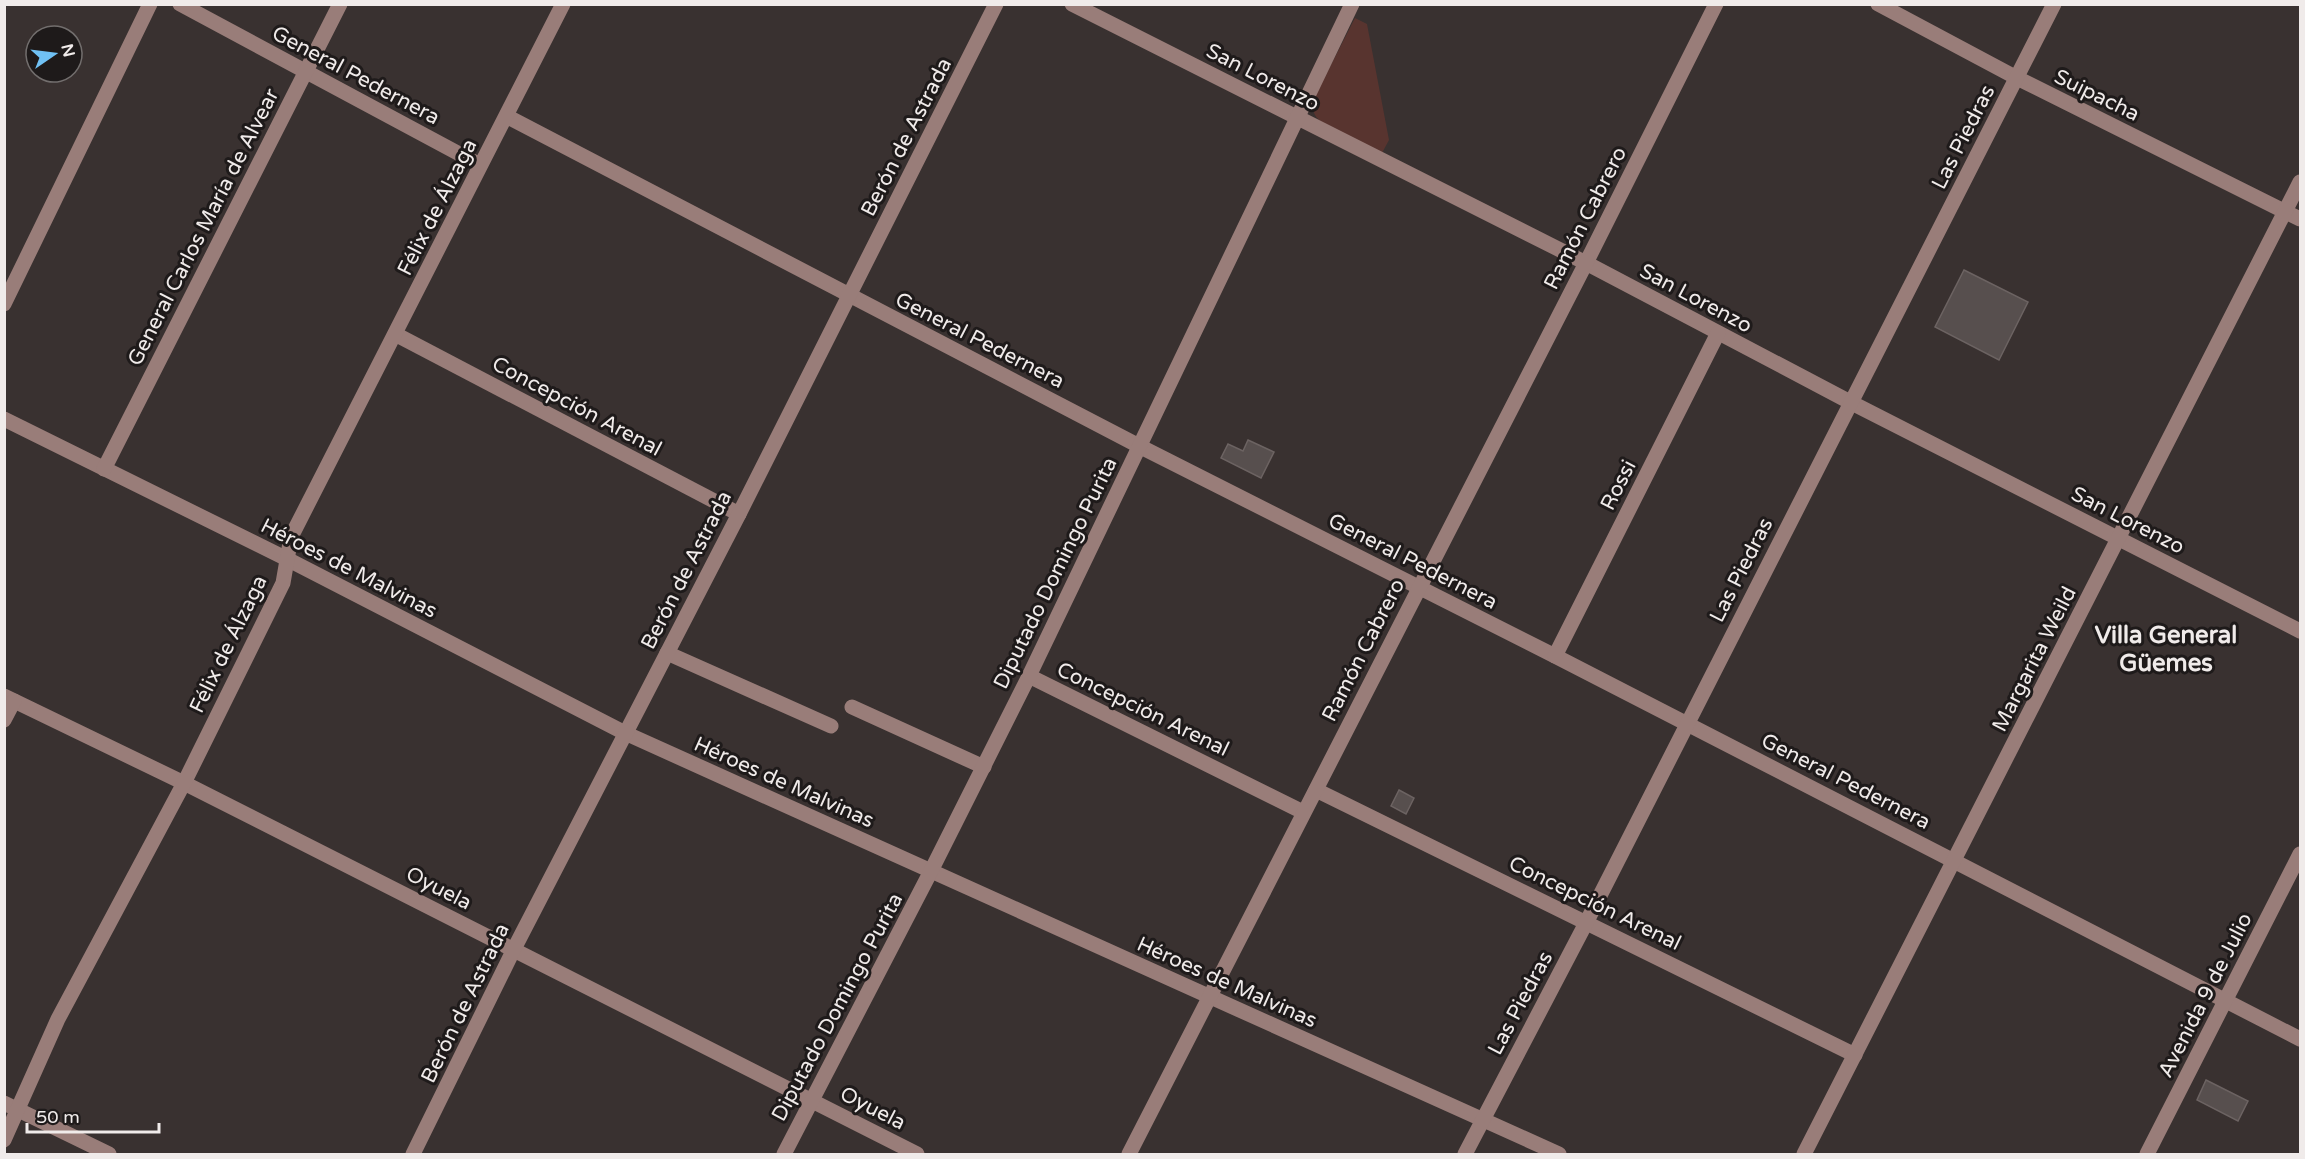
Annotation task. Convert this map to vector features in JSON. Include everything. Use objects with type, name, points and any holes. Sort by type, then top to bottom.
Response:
[{"type":"street","points":[[4,304],[150,4]]},
{"type":"street","name":"General Pedernera","points":[[180,4],[480,165]]},
{"type":"street","name":"General Carlos María de Alvear","points":[[104,469],[340,4]]},
{"type":"street","name":"Félix de Álzaga","points":[[4,1140],[58,1019],[184,783],[283,583],[291,537],[480,165],[508,117],[563,4]]},
{"type":"street","name":"Berón de Astrada","points":[[413,1155],[514,949],[739,514],[996,4]]},
{"type":"street","name":"San Lorenzo","points":[[1071,4],[1586,264],[1850,402],[2301,631]]},
{"type":"street","name":"Diputado Domingo Purita","points":[[784,1155],[1029,676],[1352,4]]},
{"type":"street","name":"Ramón Cabrero","points":[[1129,1155],[1586,264],[1716,4]]},
{"type":"street","name":"Suipacha","points":[[1878,4],[2017,78],[2301,219]]},
{"type":"street","name":"Las Piedras","points":[[1465,1155],[1586,923],[2054,4]]},
{"type":"street","name":"General Pedernera","points":[[508,117],[1141,447],[1954,859],[2224,1002],[2301,1039]]},
{"type":"street","name":"Margarita Weild","points":[[1804,1155],[2301,182]]},
{"type":"street","name":"Rossi","points":[[1556,656],[1718,333]]},
{"type":"street","name":"Concepción Arenal","points":[[395,334],[739,514]]},
{"type":"street","name":"Héroes de Malvinas","points":[[4,419],[287,559],[625,733],[1559,1155]]},
{"type":"street","points":[[667,652],[831,726]]},
{"type":"street","name":"Concepción Arenal","points":[[1029,676],[1303,812]]},
{"type":"street","points":[[4,720],[9,699]]},
{"type":"street","name":"Oyuela","points":[[9,699],[184,783],[917,1155]]},
{"type":"street","points":[[852,707],[984,767]]},
{"type":"street","name":"Concepción Arenal","points":[[1316,790],[1855,1054]]},
{"type":"street","name":"Avenida 9 de Julio","points":[[2147,1155],[2301,854]]},
{"type":"street","points":[[4,1103],[109,1155]]},
{"type":"shaded area","points":[[1355,18],[1367,24],[1389,140],[1382,153],[1326,125],[1319,120],[1313,110],[1315,96]]},
{"type":"building","points":[[1964,270],[2028,302],[1999,360],[1935,327]]},
{"type":"building","points":[[1248,440],[1274,452],[1261,478],[1221,458],[1228,444],[1243,451]]},
{"type":"building","points":[[1399,790],[1414,798],[1406,814],[1391,806]]},
{"type":"building","points":[[2206,1080],[2248,1101],[2238,1121],[2197,1100]]},
{"type":"district","name":"Villa General Güemes","points":[[2166,649]]}]
